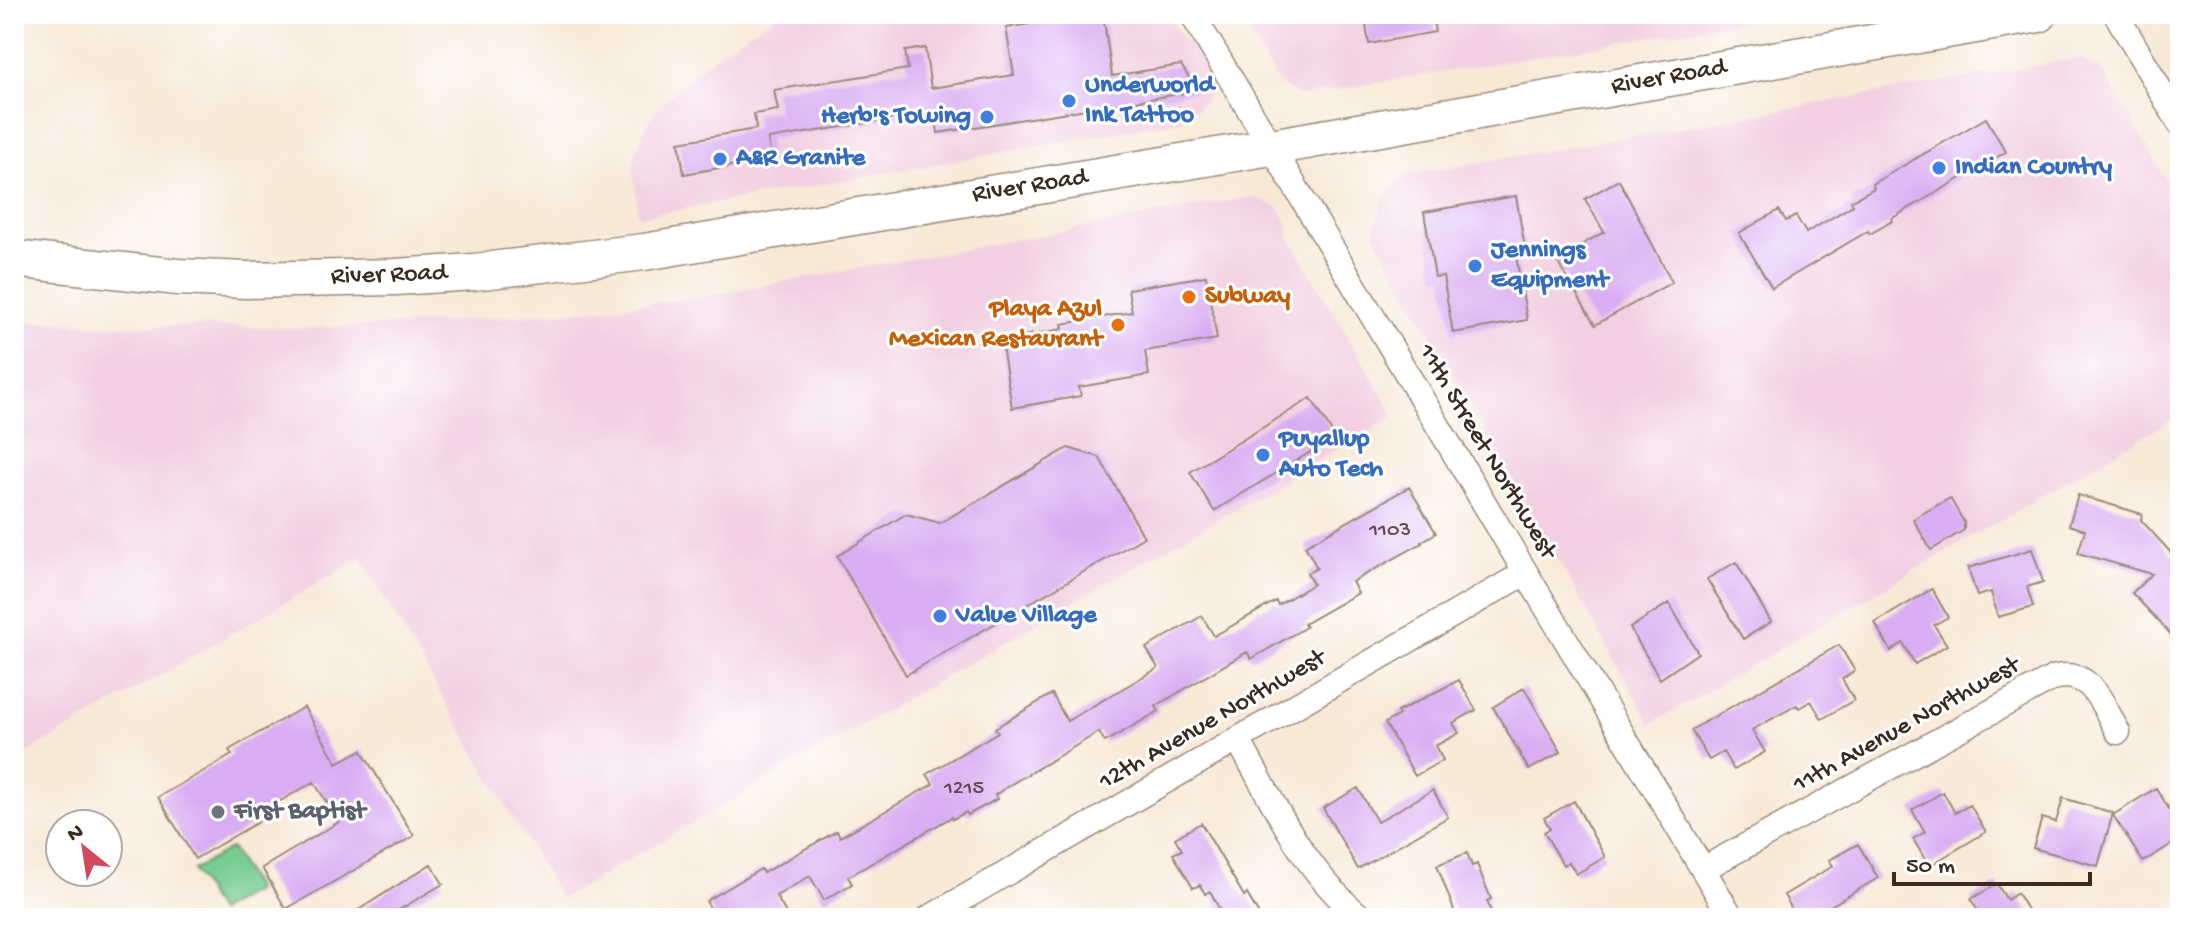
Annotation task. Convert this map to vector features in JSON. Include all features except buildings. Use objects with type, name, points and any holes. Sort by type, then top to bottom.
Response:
[{"type":"main road","name":"River Road","points":[[14,259],[178,277],[246,280],[474,272],[644,252],[2039,14]]},
{"type":"street","name":"11th Street Northwest","points":[[1192,14],[1732,918]]},
{"type":"street","points":[[2116,14],[2180,124]]},
{"type":"street","name":"12th Avenue Northwest","points":[[929,918],[1525,573]]},
{"type":"street","name":"11th Avenue Northwest","points":[[1703,869],[2053,678],[2073,676],[2087,682],[2118,732]]},
{"type":"street","points":[[1238,740],[1306,860],[1344,904],[1362,918]]},
{"type":"shaded area","points":[[778,14],[1167,14],[1182,39],[1202,50],[1209,58],[1213,82],[1199,107],[1174,122],[638,217],[633,169],[635,152],[650,119],[662,103],[701,67]]},
{"type":"shaded area","points":[[1237,14],[1785,14],[1300,96],[1279,84]]},
{"type":"shaded area","points":[[2080,58],[2102,70],[2180,203],[2180,415],[1651,724],[1374,234],[1381,204],[1405,175]]},
{"type":"shaded area","points":[[1251,197],[1279,208],[1288,224],[1288,235],[1395,416],[561,899],[361,558],[14,761],[14,320],[101,325],[301,328],[401,325],[600,309],[700,297]]},
{"type":"green space","points":[[231,848],[256,890],[218,912],[193,870]]},
{"type":"place","name":"Underworld Ink Tattoo","points":[[1069,101]]},
{"type":"place","name":"Herb's Towing","points":[[987,117]]},
{"type":"place","name":"A&R Granite","points":[[720,159]]},
{"type":"place","name":"Indian Country","points":[[1939,168]]},
{"type":"place","name":"Jennings Equipment","points":[[1475,266]]},
{"type":"place","name":"Subway","points":[[1189,297]]},
{"type":"place","name":"Playa Azul Mexican Restaurant","points":[[1118,325]]},
{"type":"place","name":"Puyallup Auto Tech","points":[[1263,455]]},
{"type":"place","name":"Value Village","points":[[940,616]]},
{"type":"place","name":"First Baptist","points":[[218,812]]}]
